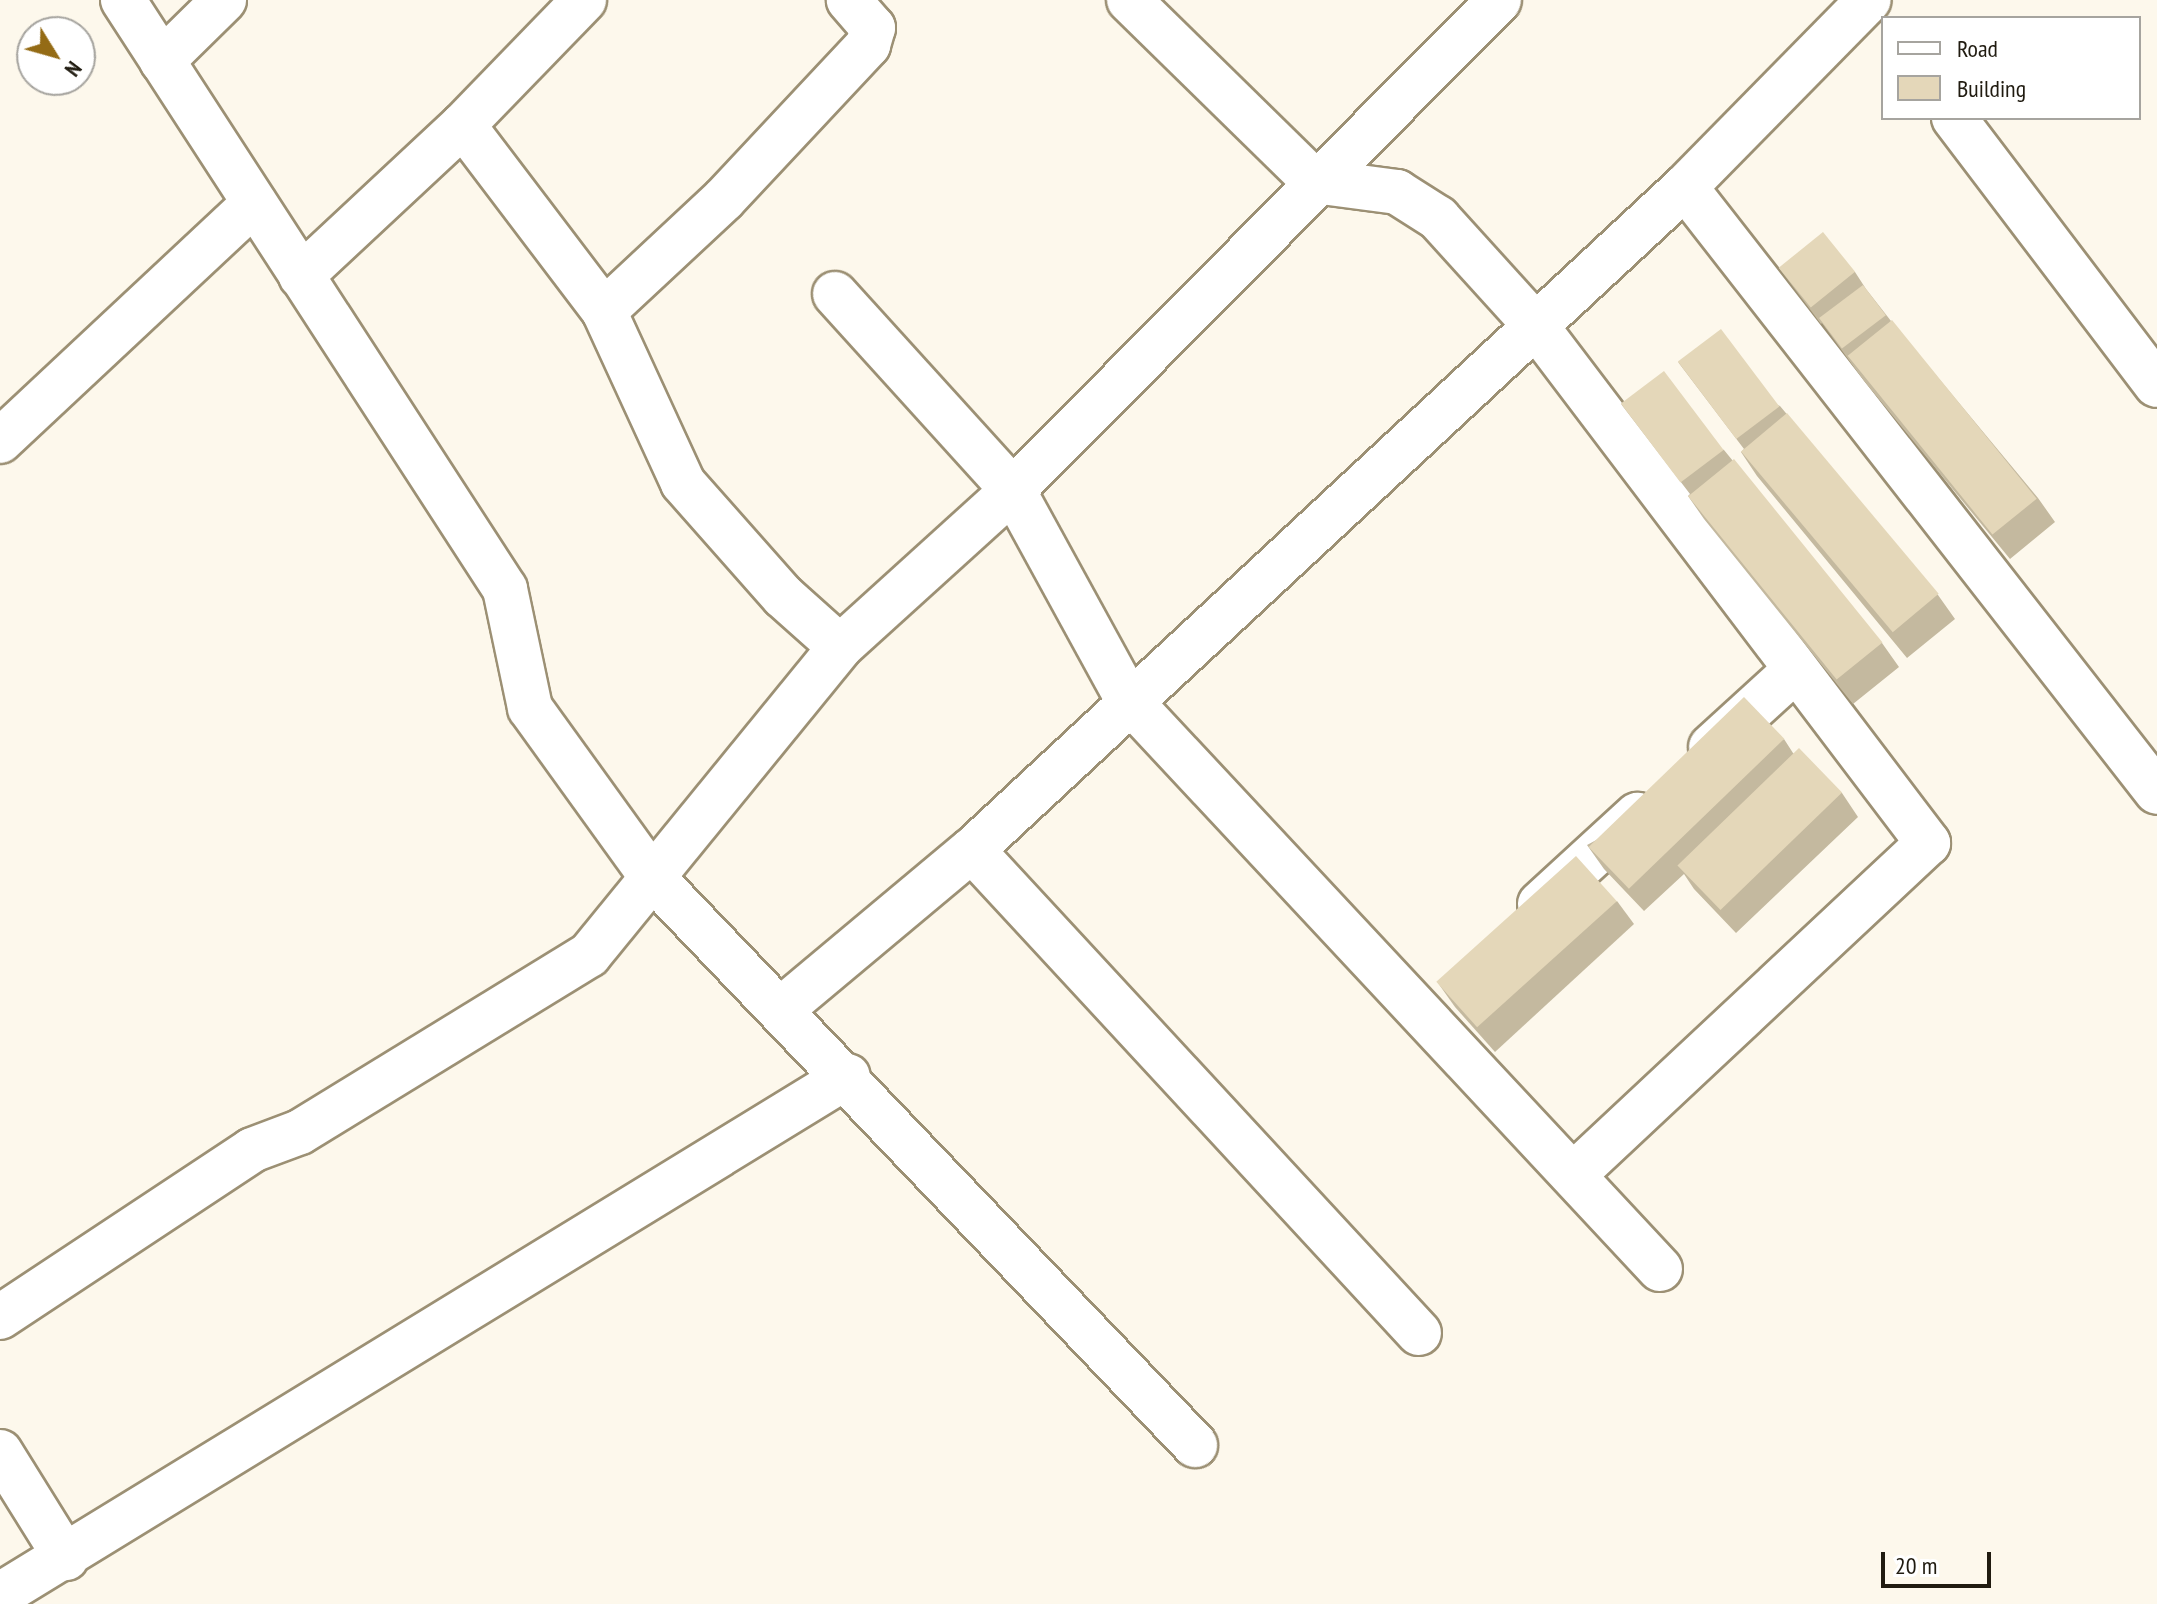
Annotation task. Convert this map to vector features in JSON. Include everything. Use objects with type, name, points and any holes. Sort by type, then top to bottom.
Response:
[{"type":"street","points":[[123,0],[505,589],[530,708],[652,877],[784,1007],[1195,1445]]},
{"type":"street","points":[[162,61],[224,0]]},
{"type":"street","points":[[301,276],[463,125],[584,0]]},
{"type":"street","points":[[604,311],[724,199],[868,45],[873,28],[849,0]]},
{"type":"street","points":[[1129,0],[1314,181],[1397,192],[1438,218],[1536,326],[1792,673],[1928,843],[1573,1175]]},
{"type":"street","points":[[0,1317],[252,1150],[300,1132],[589,955],[840,647],[1013,490],[1314,181],[1499,0]]},
{"type":"street","points":[[784,1007],[972,850],[1127,698],[1536,326],[1870,7]]},
{"type":"street","points":[[1956,120],[2157,385]]},
{"type":"street","points":[[463,125],[604,311],[683,483],[783,596],[840,647]]},
{"type":"street","points":[[1685,187],[2157,792]]},
{"type":"street","points":[[0,441],[254,203]]},
{"type":"street","points":[[835,294],[1013,490],[1127,698],[1660,1269]]},
{"type":"street","points":[[1503,937],[1792,673]]},
{"type":"street","points":[[972,850],[1419,1333]]},
{"type":"street","points":[[1422,1011],[1457,980]]},
{"type":"street","points":[[0,1595],[66,1558],[848,1076]]},
{"type":"street","points":[[0,1452],[66,1558]]},
{"type":"building","points":[[1823,232],[1855,272],[1811,308],[1779,268]]},
{"type":"building","points":[[1863,285],[1886,315],[1842,348],[1819,318]]},
{"type":"building","points":[[1892,320],[2037,499],[1992,535],[1848,356]]},
{"type":"building","points":[[1721,329],[1779,406],[1736,439],[1678,361]]},
{"type":"building","points":[[1664,371],[1724,450],[1680,483],[1621,403]]},
{"type":"building","points":[[1787,413],[1939,594],[1893,632],[1741,452]]},
{"type":"building","points":[[1734,459],[1883,642],[1837,680],[1688,496]]},
{"type":"building","points":[[1744,697],[1784,739],[1629,889],[1589,847]]},
{"type":"building","points":[[1799,748],[1842,793],[1721,910],[1677,865]]},
{"type":"building","points":[[1576,856],[1617,901],[1477,1027],[1436,982]]}]
